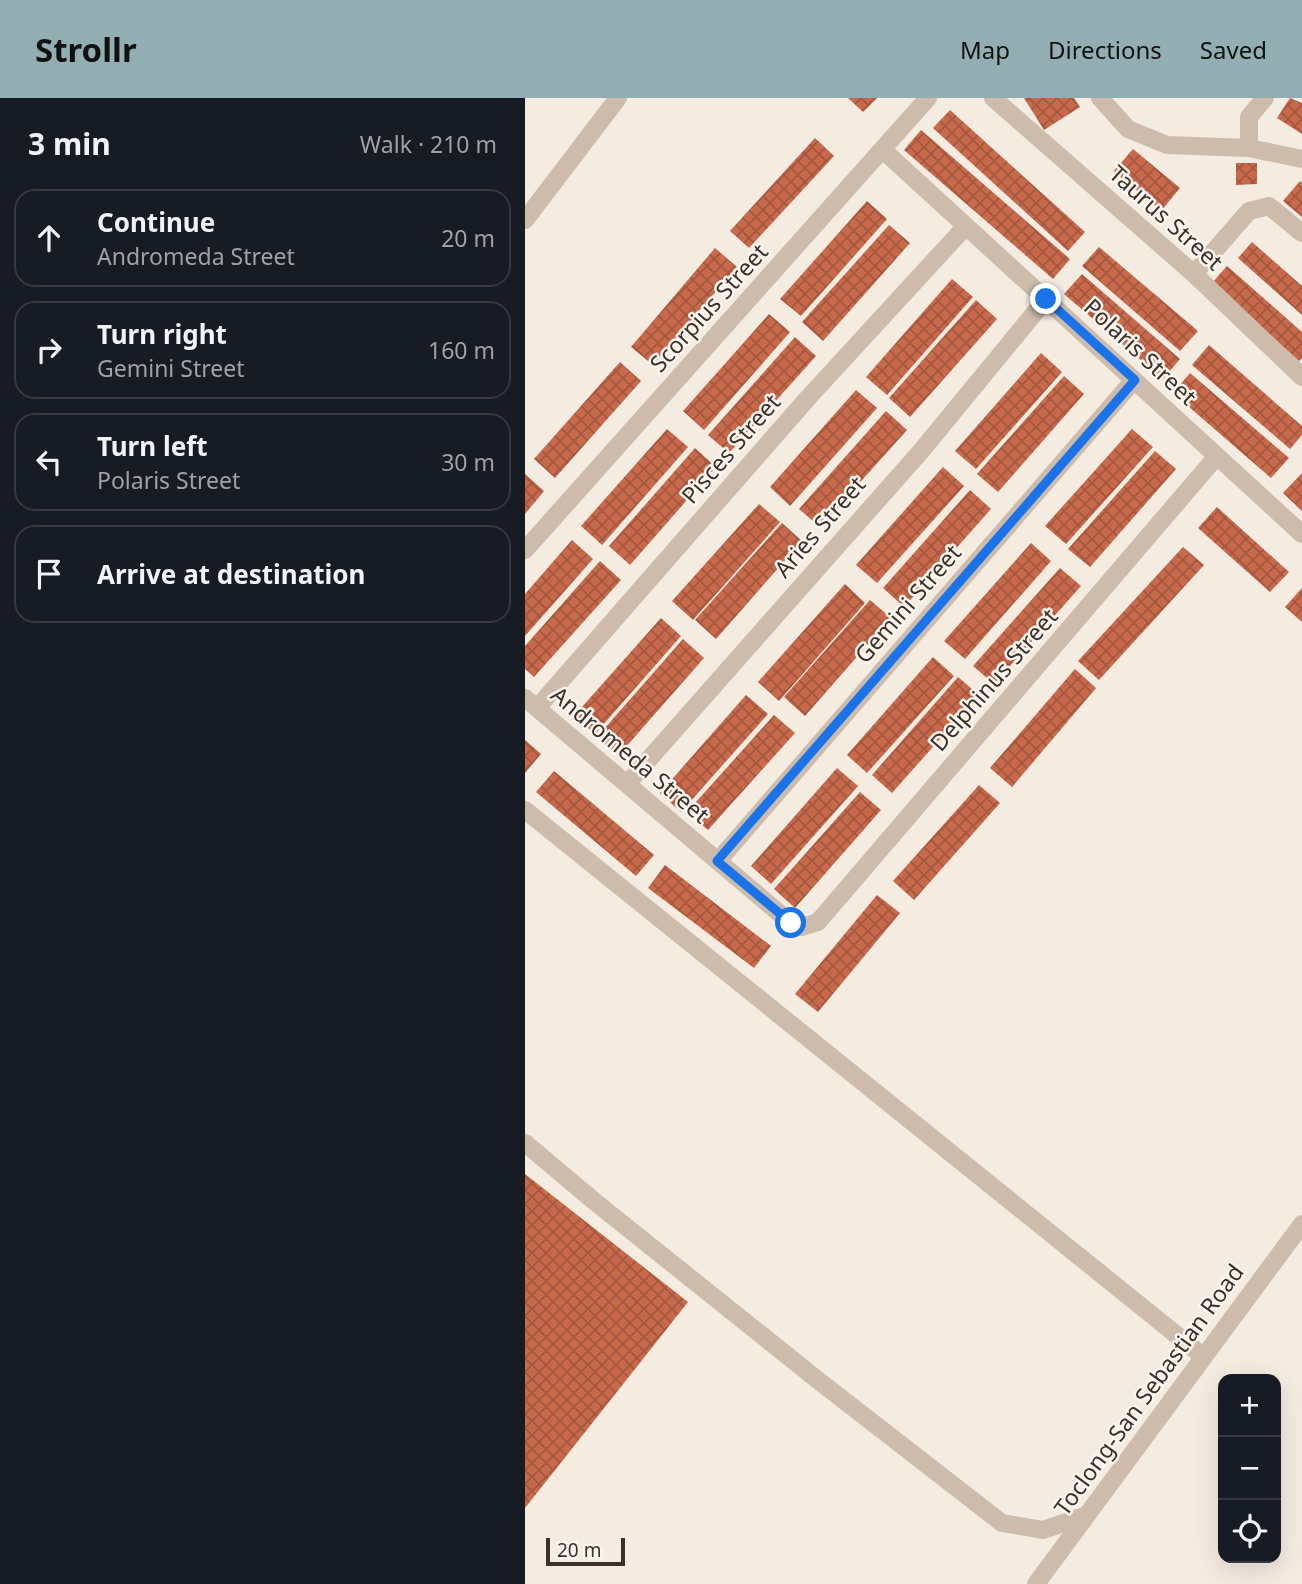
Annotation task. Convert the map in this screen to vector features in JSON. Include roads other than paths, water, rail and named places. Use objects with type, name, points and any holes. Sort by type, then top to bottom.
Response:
[{"type":"street","points":[[525,220],[618,98]]},
{"type":"street","name":"Scorpius Street","points":[[525,550],[928,98]]},
{"type":"street","name":"Taurus Street","points":[[993,98],[1193,274],[1302,377]]},
{"type":"street","points":[[1100,98],[1128,129],[1167,145],[1249,148],[1302,159]]},
{"type":"street","points":[[1249,148],[1249,117],[1265,98]]},
{"type":"street","name":"Polaris Street","points":[[883,150],[1302,534]]},
{"type":"street","points":[[1193,274],[1249,211],[1269,206],[1302,233]]},
{"type":"street","name":"Pisces Street","points":[[531,703],[966,226]]},
{"type":"street","name":"Aries Street","points":[[627,784],[922,450],[1046,299]]},
{"type":"street","name":"Gemini Street","points":[[717,861],[1135,380]]},
{"type":"street","name":"Delphinus Street","points":[[802,927],[818,922],[1217,456]]},
{"type":"street","name":"Andromeda Street","points":[[531,703],[791,923],[802,927]]},
{"type":"street","points":[[525,810],[1204,1357]]},
{"type":"street","points":[[525,1143],[766,1338],[1002,1523],[1044,1530],[1087,1515]]},
{"type":"street","name":"Toclong-San Sebastian Road","points":[[1036,1584],[1302,1224]]}]
